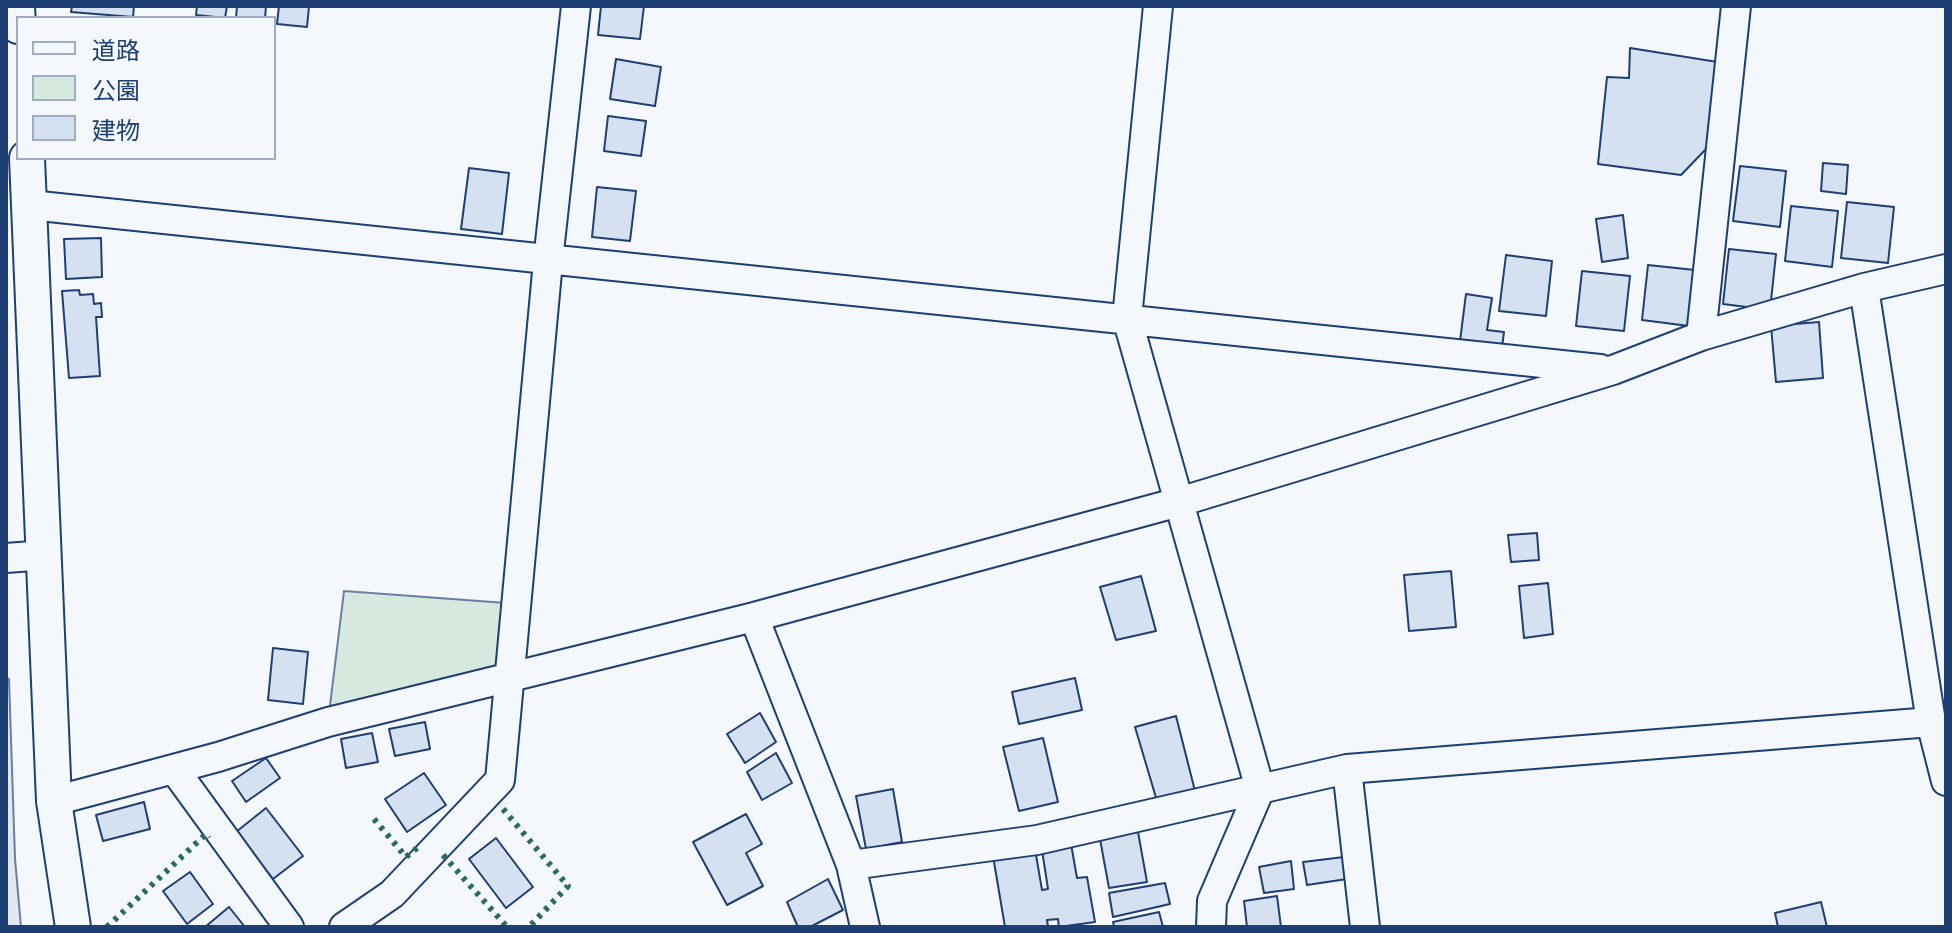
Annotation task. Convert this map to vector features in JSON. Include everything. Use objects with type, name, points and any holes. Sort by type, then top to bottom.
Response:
[{"type":"street","points":[[344,927],[392,894],[500,780],[548,261],[576,6]]},
{"type":"street","points":[[1158,6],[1127,318],[1260,789],[1212,901],[1211,927]]},
{"type":"street","points":[[1701,336],[1736,6]]},
{"type":"street","points":[[27,160],[54,801],[73,927]]},
{"type":"street","points":[[30,205],[1613,370]]},
{"type":"street","points":[[54,801],[174,769],[328,722],[754,617],[1179,502],[1613,370],[1701,336],[1864,288],[1946,269]]},
{"type":"street","points":[[1864,288],[1931,722],[1946,781]]},
{"type":"street","points":[[6,558],[46,555]]},
{"type":"street","points":[[754,617],[851,865],[865,927]]},
{"type":"street","points":[[851,865],[1037,840],[1347,769],[1931,722]]},
{"type":"street","points":[[174,769],[289,927]]},
{"type":"street","points":[[1347,769],[1365,927]]},
{"type":"green space","points":[[344,591],[506,603],[498,682],[328,722]]},
{"type":"shaded area","points":[[6,678],[9,679],[15,859],[21,927],[6,927]]},
{"type":"building","points":[[72,6],[134,6],[133,16],[71,12]]},
{"type":"building","points":[[197,6],[227,6],[225,16],[196,15]]},
{"type":"building","points":[[237,6],[266,6],[265,16],[236,16]]},
{"type":"building","points":[[279,6],[309,6],[307,27],[277,24]]},
{"type":"building","points":[[601,6],[644,6],[640,39],[598,35]]},
{"type":"building","points":[[1630,48],[1730,64],[1707,148],[1681,175],[1598,164],[1607,77],[1629,78]]},
{"type":"building","points":[[616,59],[661,67],[655,106],[610,99]]},
{"type":"building","points":[[608,116],[646,121],[641,156],[604,151]]},
{"type":"building","points":[[1823,163],[1848,165],[1846,194],[1821,191]]},
{"type":"building","points":[[1740,166],[1786,171],[1780,227],[1733,221]]},
{"type":"building","points":[[469,168],[509,173],[502,234],[461,229]]},
{"type":"building","points":[[597,187],[636,191],[630,241],[592,237]]},
{"type":"building","points":[[1847,202],[1894,207],[1888,263],[1841,258]]},
{"type":"building","points":[[1791,206],[1838,211],[1832,267],[1785,261]]},
{"type":"building","points":[[1623,215],[1628,258],[1602,262],[1596,219]]},
{"type":"building","points":[[101,238],[102,277],[66,279],[64,239]]},
{"type":"building","points":[[1729,249],[1776,254],[1770,310],[1723,304]]},
{"type":"building","points":[[1506,255],[1552,261],[1546,316],[1499,311]]},
{"type":"building","points":[[1648,265],[1695,270],[1689,326],[1642,320]]},
{"type":"building","points":[[1582,271],[1630,276],[1624,331],[1576,326]]},
{"type":"building","points":[[79,290],[80,295],[93,294],[94,304],[101,303],[102,317],[96,317],[100,376],[69,378],[62,291]]},
{"type":"building","points":[[1466,294],[1492,298],[1487,330],[1504,332],[1502,347],[1460,341]]},
{"type":"building","points":[[1819,322],[1823,378],[1776,382],[1771,326]]},
{"type":"building","points":[[1537,533],[1539,560],[1511,562],[1508,535]]},
{"type":"building","points":[[1451,571],[1456,627],[1409,631],[1404,575]]},
{"type":"building","points":[[1141,576],[1156,631],[1116,640],[1100,587]]},
{"type":"building","points":[[1548,583],[1553,634],[1524,638],[1519,586]]},
{"type":"building","points":[[273,648],[308,652],[303,704],[268,700]]},
{"type":"building","points":[[1075,678],[1082,710],[1019,724],[1012,692]]},
{"type":"building","points":[[760,713],[776,742],[745,763],[727,734]]},
{"type":"building","points":[[1176,716],[1195,791],[1157,801],[1135,727]]},
{"type":"building","points":[[425,722],[430,749],[395,756],[389,729]]},
{"type":"building","points":[[372,733],[378,762],[346,768],[341,739]]},
{"type":"building","points":[[1043,738],[1058,802],[1019,811],[1003,747]]},
{"type":"building","points":[[776,753],[792,783],[762,800],[747,772]]},
{"type":"building","points":[[266,758],[280,778],[246,802],[232,781]]},
{"type":"building","points":[[424,773],[446,805],[407,832],[385,799]]},
{"type":"building","points":[[893,789],[902,842],[866,849],[856,796]]},
{"type":"building","points":[[144,802],[150,829],[103,841],[96,815]]},
{"type":"building","points":[[266,808],[303,856],[273,879],[236,832]]},
{"type":"building","points":[[746,814],[762,844],[746,853],[763,886],[727,905],[693,842]]},
{"type":"building","points":[[1138,832],[1147,882],[1109,888],[1100,839]]},
{"type":"building","points":[[496,838],[533,887],[506,908],[469,859]]},
{"type":"building","points":[[1071,844],[1077,878],[1087,877],[1095,922],[1059,927],[1058,919],[1047,920],[1048,927],[1005,927],[993,856],[1035,849],[1042,890],[1048,889],[1042,850]]},
{"type":"building","points":[[1344,857],[1347,879],[1307,885],[1303,862]]},
{"type":"building","points":[[1291,861],[1294,889],[1264,893],[1259,867]]},
{"type":"building","points":[[190,872],[213,904],[187,924],[163,891]]},
{"type":"building","points":[[828,879],[843,910],[810,927],[798,927],[787,902]]},
{"type":"building","points":[[1165,883],[1170,904],[1113,917],[1109,893]]},
{"type":"building","points":[[1277,896],[1281,927],[1247,927],[1244,901]]},
{"type":"building","points":[[1821,902],[1827,927],[1778,927],[1775,913]]},
{"type":"building","points":[[229,907],[245,927],[205,927]]},
{"type":"building","points":[[1159,912],[1163,927],[1114,927],[1113,922]]},
{"type":"hedge","points":[[503,809],[568,886],[529,927]]},
{"type":"hedge","points":[[374,819],[406,857],[417,848]]},
{"type":"hedge","points":[[107,927],[206,834],[209,838]]},
{"type":"hedge","points":[[443,855],[507,927]]}]
